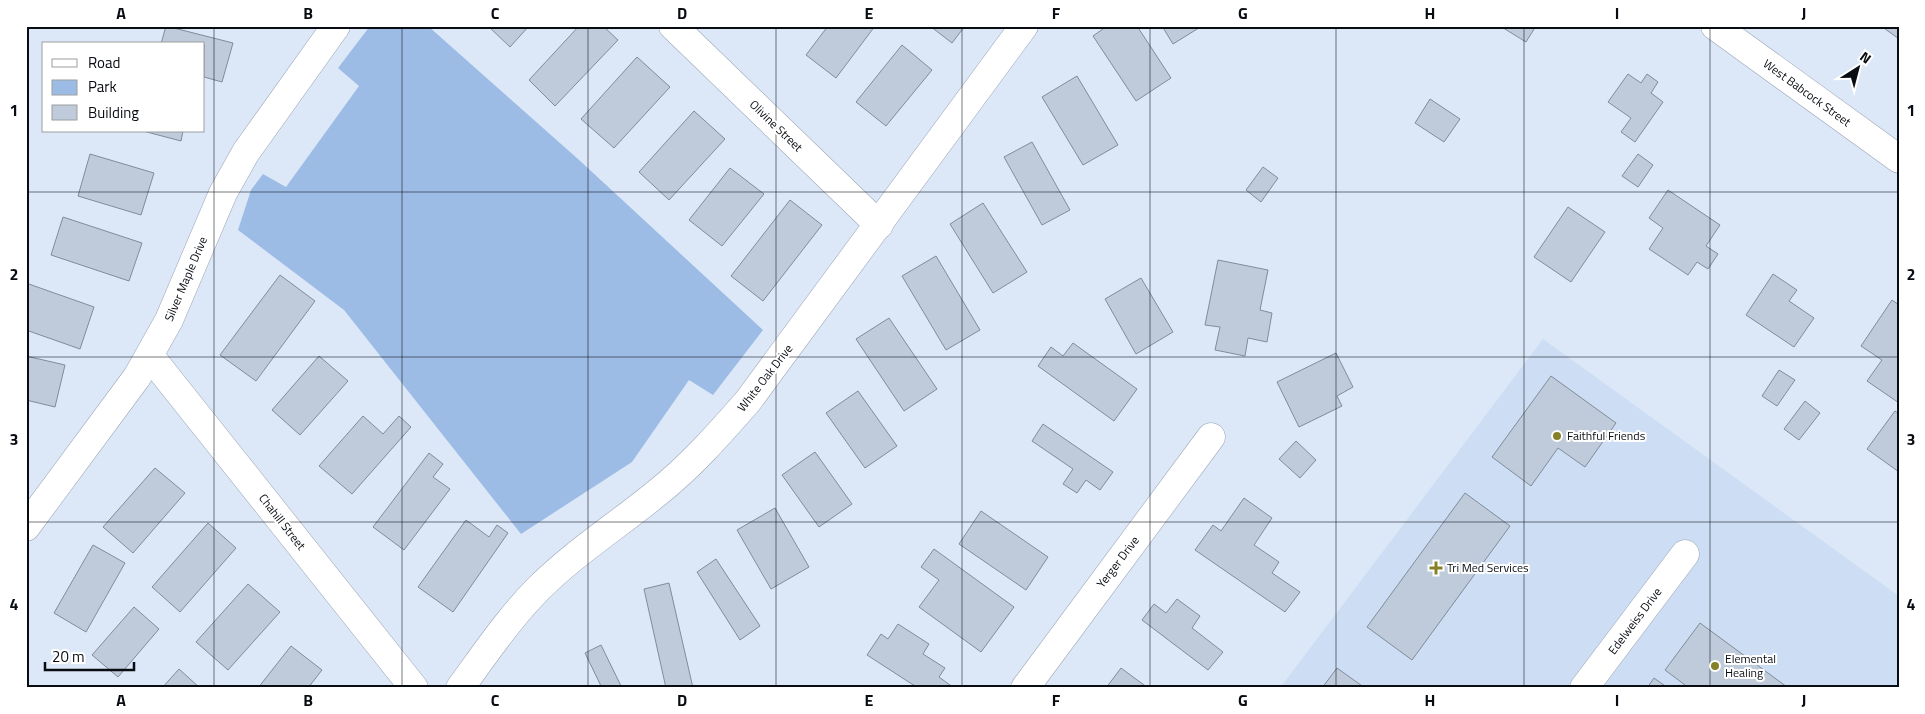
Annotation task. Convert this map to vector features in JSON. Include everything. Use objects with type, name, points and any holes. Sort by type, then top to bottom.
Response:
[{"type":"street","name":"Silver Maple Drive","points":[[26,527],[132,384],[150,356],[169,320],[223,194],[246,152],[336,26]]},
{"type":"street","name":"Olivine Street","points":[[673,26],[879,225]]},
{"type":"street","name":"White Oak Drive","points":[[460,688],[498,636],[538,590],[560,569],[659,492],[711,443],[748,401],[1024,26]]},
{"type":"street","name":"West Babcock Street","points":[[1715,26],[1899,159]]},
{"type":"street","name":"Chahill Street","points":[[150,356],[414,688]]},
{"type":"street","name":"Yerger Drive","points":[[1025,688],[1211,437]]},
{"type":"street","name":"Edelweiss Drive","points":[[1584,688],[1685,554]]},
{"type":"shaded area","points":[[1543,339],[1899,596],[1899,688],[1280,688]]},
{"type":"green space","points":[[370,26],[428,26],[578,159],[763,330],[713,395],[689,380],[632,462],[521,534],[344,310],[238,230],[251,190],[263,174],[286,187],[359,86],[338,68]]},
{"type":"building","points":[[166,26],[233,43],[222,82],[205,77],[205,42],[162,42]]},
{"type":"building","points":[[488,26],[529,26],[510,47]]},
{"type":"building","points":[[579,26],[603,26],[618,40],[555,106],[529,80]]},
{"type":"building","points":[[828,26],[875,26],[836,78],[806,55]]},
{"type":"building","points":[[930,26],[965,26],[952,43]]},
{"type":"building","points":[[1107,26],[1137,26],[1171,78],[1136,101],[1093,36]]},
{"type":"building","points":[[1162,26],[1202,26],[1173,44]]},
{"type":"building","points":[[1500,26],[1536,26],[1526,42]]},
{"type":"building","points":[[1881,26],[1899,26],[1899,39]]},
{"type":"building","points":[[902,45],[932,70],[886,126],[856,102]]},
{"type":"building","points":[[637,57],[670,87],[614,148],[581,119]]},
{"type":"building","points":[[1628,74],[1641,83],[1647,74],[1658,82],[1651,93],[1663,102],[1635,142],[1621,132],[1631,118],[1608,102]]},
{"type":"building","points":[[1077,76],[1118,145],[1083,165],[1042,97]]},
{"type":"building","points":[[1430,99],[1460,119],[1444,142],[1415,123]]},
{"type":"building","points":[[694,111],[725,139],[669,200],[639,172]]},
{"type":"building","points":[[147,132],[183,132],[181,141]]},
{"type":"building","points":[[1032,142],[1070,210],[1042,225],[1004,157]]},
{"type":"building","points":[[90,154],[154,173],[141,215],[78,196]]},
{"type":"building","points":[[1638,154],[1653,165],[1638,187],[1622,176]]},
{"type":"building","points":[[1263,167],[1278,178],[1261,202],[1246,190]]},
{"type":"building","points":[[730,168],[764,194],[722,246],[689,220]]},
{"type":"building","points":[[1668,190],[1720,225],[1706,246],[1718,254],[1708,269],[1697,262],[1688,275],[1649,249],[1663,228],[1649,218]]},
{"type":"building","points":[[790,200],[822,225],[763,301],[731,276]]},
{"type":"building","points":[[983,203],[1027,272],[993,293],[950,224]]},
{"type":"building","points":[[1568,207],[1605,232],[1571,282],[1534,257]]},
{"type":"building","points":[[63,217],[142,243],[129,281],[51,255]]},
{"type":"building","points":[[936,256],[980,330],[946,350],[902,276]]},
{"type":"building","points":[[1218,260],[1268,270],[1260,310],[1272,313],[1267,342],[1248,338],[1245,356],[1215,350],[1220,327],[1205,325]]},
{"type":"building","points":[[1773,274],[1797,290],[1789,301],[1814,318],[1794,347],[1746,315]]},
{"type":"building","points":[[280,275],[315,301],[256,381],[220,355]]},
{"type":"building","points":[[1141,278],[1173,332],[1136,354],[1105,299]]},
{"type":"building","points":[[26,283],[94,307],[80,349],[26,330]]},
{"type":"building","points":[[1892,300],[1899,305],[1899,403],[1867,381],[1882,360],[1861,346]]},
{"type":"building","points":[[889,318],[937,389],[904,411],[856,339]]},
{"type":"building","points":[[1073,343],[1137,389],[1114,421],[1038,366],[1051,347],[1063,356]]},
{"type":"building","points":[[1336,353],[1353,387],[1337,396],[1342,406],[1299,427],[1277,382]]},
{"type":"building","points":[[26,356],[65,365],[55,407],[26,400]]},
{"type":"building","points":[[319,356],[348,381],[300,435],[272,410]]},
{"type":"building","points":[[1779,370],[1795,380],[1777,406],[1762,396]]},
{"type":"building","name":"Faithful Friends","points":[[1551,376],[1616,423],[1585,467],[1558,448],[1531,486],[1492,457]]},
{"type":"building","points":[[858,391],[897,446],[865,468],[826,413]]},
{"type":"building","points":[[1805,401],[1820,413],[1799,440],[1784,429]]},
{"type":"building","points":[[1895,411],[1899,414],[1899,472],[1867,449]]},
{"type":"building","points":[[363,416],[383,434],[399,416],[411,427],[352,494],[319,466]]},
{"type":"building","points":[[1043,424],[1113,472],[1100,490],[1086,480],[1077,493],[1063,484],[1073,469],[1032,441]]},
{"type":"building","points":[[1296,441],[1316,460],[1300,478],[1279,459]]},
{"type":"building","points":[[815,452],[852,504],[819,527],[782,475]]},
{"type":"building","points":[[429,453],[443,464],[433,477],[450,489],[404,550],[373,527]]},
{"type":"building","points":[[155,468],[185,493],[133,553],[103,527]]},
{"type":"building","points":[[1465,493],[1510,526],[1412,660],[1367,627]]},
{"type":"building","points":[[1244,498],[1272,518],[1254,545],[1279,562],[1272,573],[1300,592],[1285,612],[1195,550],[1213,525],[1221,531]]},
{"type":"building","points":[[775,508],[809,567],[771,589],[737,530]]},
{"type":"building","points":[[981,511],[1048,557],[1026,590],[959,544]]},
{"type":"building","points":[[466,520],[489,537],[497,525],[508,533],[453,612],[418,587]]},
{"type":"building","points":[[208,523],[236,548],[180,612],[152,587]]},
{"type":"building","points":[[93,545],[125,563],[86,632],[54,613]]},
{"type":"building","points":[[934,549],[1014,607],[981,652],[919,607],[939,580],[921,567]]},
{"type":"building","points":[[716,559],[760,626],[740,640],[697,572]]},
{"type":"building","points":[[669,583],[693,688],[666,688],[644,589]]},
{"type":"building","points":[[248,584],[280,612],[228,670],[196,642]]},
{"type":"building","points":[[1177,599],[1200,616],[1192,628],[1223,652],[1208,670],[1142,620],[1154,604],[1166,613]]},
{"type":"building","points":[[134,607],[159,629],[118,677],[92,655]]},
{"type":"building","points":[[1700,623],[1787,688],[1689,688],[1665,670]]},
{"type":"building","points":[[898,624],[929,644],[923,654],[945,668],[939,677],[954,688],[918,688],[867,655],[881,634],[888,639]]},
{"type":"building","points":[[601,645],[622,688],[602,688],[585,653]]},
{"type":"building","points":[[291,646],[322,670],[308,688],[258,688]]},
{"type":"building","points":[[1121,668],[1148,688],[1106,688]]},
{"type":"building","points":[[1337,668],[1365,688],[1322,688]]},
{"type":"building","points":[[179,669],[200,688],[162,688]]},
{"type":"building","points":[[1654,678],[1668,688],[1647,688]]},
{"type":"place","name":"Faithful Friends","points":[[1557,436]]},
{"type":"place","name":"Tri Med Services","points":[[1436,568]]},
{"type":"place","name":"Elemental Healing","points":[[1715,666]]}]
